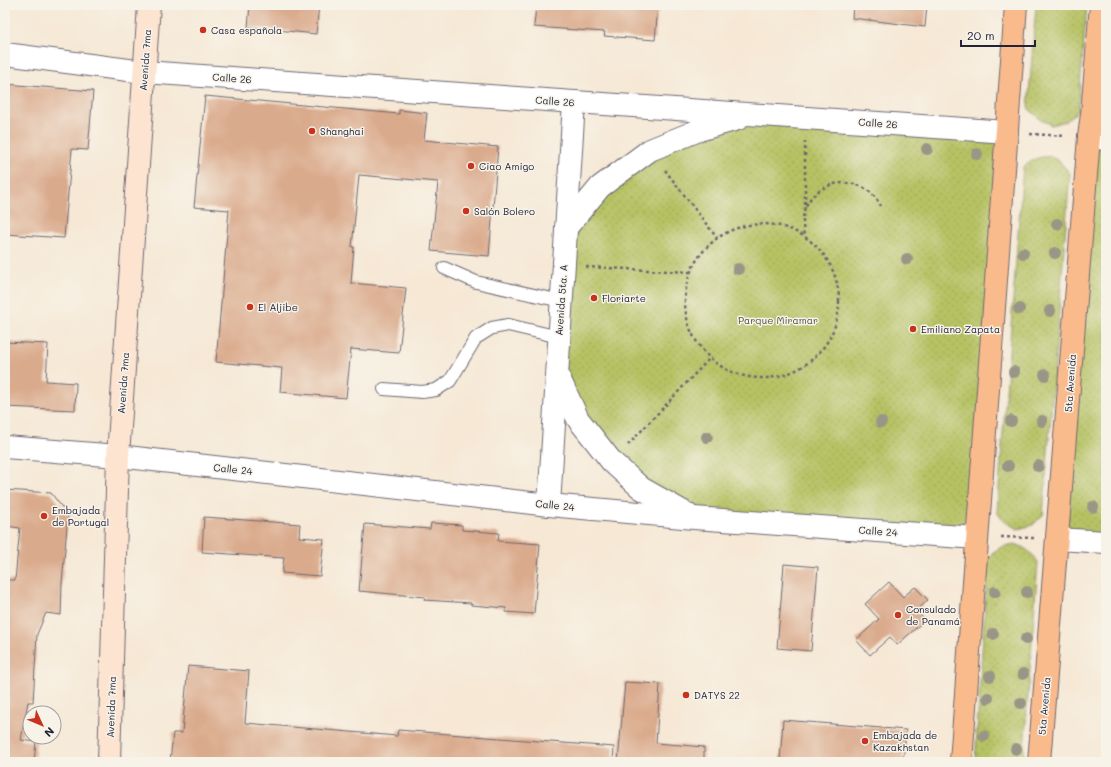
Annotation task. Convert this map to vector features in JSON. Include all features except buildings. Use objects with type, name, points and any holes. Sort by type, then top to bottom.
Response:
[{"type":"highway","points":[[961,762],[1016,5]]},
{"type":"highway","name":"5ta Avenida","points":[[1039,762],[1058,539],[1097,138],[1092,114],[1101,5]]},
{"type":"main road","name":"Avenida 7ma","points":[[109,762],[118,456],[149,5]]},
{"type":"street","name":"Calle 26","points":[[5,54],[144,72],[1007,132]]},
{"type":"street","name":"Avenida 5ta. A","points":[[549,505],[574,102]]},
{"type":"street","points":[[566,228],[600,187],[650,150],[699,130],[755,115]]},
{"type":"street","name":"Avenida 5ta. A","points":[[557,373],[578,419],[612,462],[641,488],[694,518]]},
{"type":"street","name":"Calle 24","points":[[5,447],[118,456],[549,505],[694,518],[977,538]]},
{"type":"street","points":[[1058,539],[1106,542]]},
{"type":"lane","points":[[444,268],[476,282],[561,301]]},
{"type":"lane","points":[[384,389],[422,392],[436,390],[450,380],[476,338],[492,328],[508,325],[559,337]]},
{"type":"path","points":[[804,236],[802,222],[805,208],[805,118]]},
{"type":"path","points":[[1007,132],[1097,138]]},
{"type":"path","points":[[650,150],[717,238]]},
{"type":"path","points":[[805,208],[812,196],[824,187],[837,183],[850,183],[863,187],[873,195],[881,206]]},
{"type":"path","points":[[760,223],[783,226],[804,236],[823,253],[836,276],[839,301],[836,326],[823,349],[804,366],[781,377],[755,379],[730,373],[709,359],[694,341],[685,319],[684,295],[690,272],[701,253],[717,238],[738,227],[760,223]]},
{"type":"path","points":[[564,266],[690,272]]},
{"type":"path","points":[[612,462],[709,359]]},
{"type":"path","points":[[977,538],[1058,539]]},
{"type":"green space","points":[[1036,5],[1087,5],[1078,111],[1066,121],[1051,125],[1039,118],[1028,108]]},
{"type":"green space","name":"Parque Miramar","points":[[755,115],[1007,132],[977,538],[694,518],[641,488],[578,419],[559,337],[566,228],[650,150]]},
{"type":"green space","points":[[1089,137],[1106,139],[1106,542],[1058,539]]},
{"type":"green space","points":[[1049,155],[1060,162],[1070,173],[1043,515],[1033,525],[1018,529],[1005,522],[997,512],[1023,167],[1035,159]]},
{"type":"green space","points":[[1015,544],[1028,551],[1038,562],[1023,762],[975,762],[988,557],[1000,548]]},
{"type":"place","name":"Casa española","points":[[203,30]]},
{"type":"place","name":"Shanghai","points":[[312,131]]},
{"type":"place","name":"Ciao Amigo","points":[[471,166]]},
{"type":"place","name":"Salón Bolero","points":[[466,211]]},
{"type":"place","name":"Floriarte","points":[[594,298]]},
{"type":"place","name":"El Aljibe","points":[[250,307]]},
{"type":"place","name":"Emiliano Zapata","points":[[913,329]]},
{"type":"place","name":"Embajada de Portugal","points":[[44,516]]},
{"type":"place","name":"Consulado de Panamá","points":[[898,615]]},
{"type":"place","name":"DATYS 22","points":[[686,695]]},
{"type":"place","name":"Embajada de Kazakhstan","points":[[865,741]]}]
